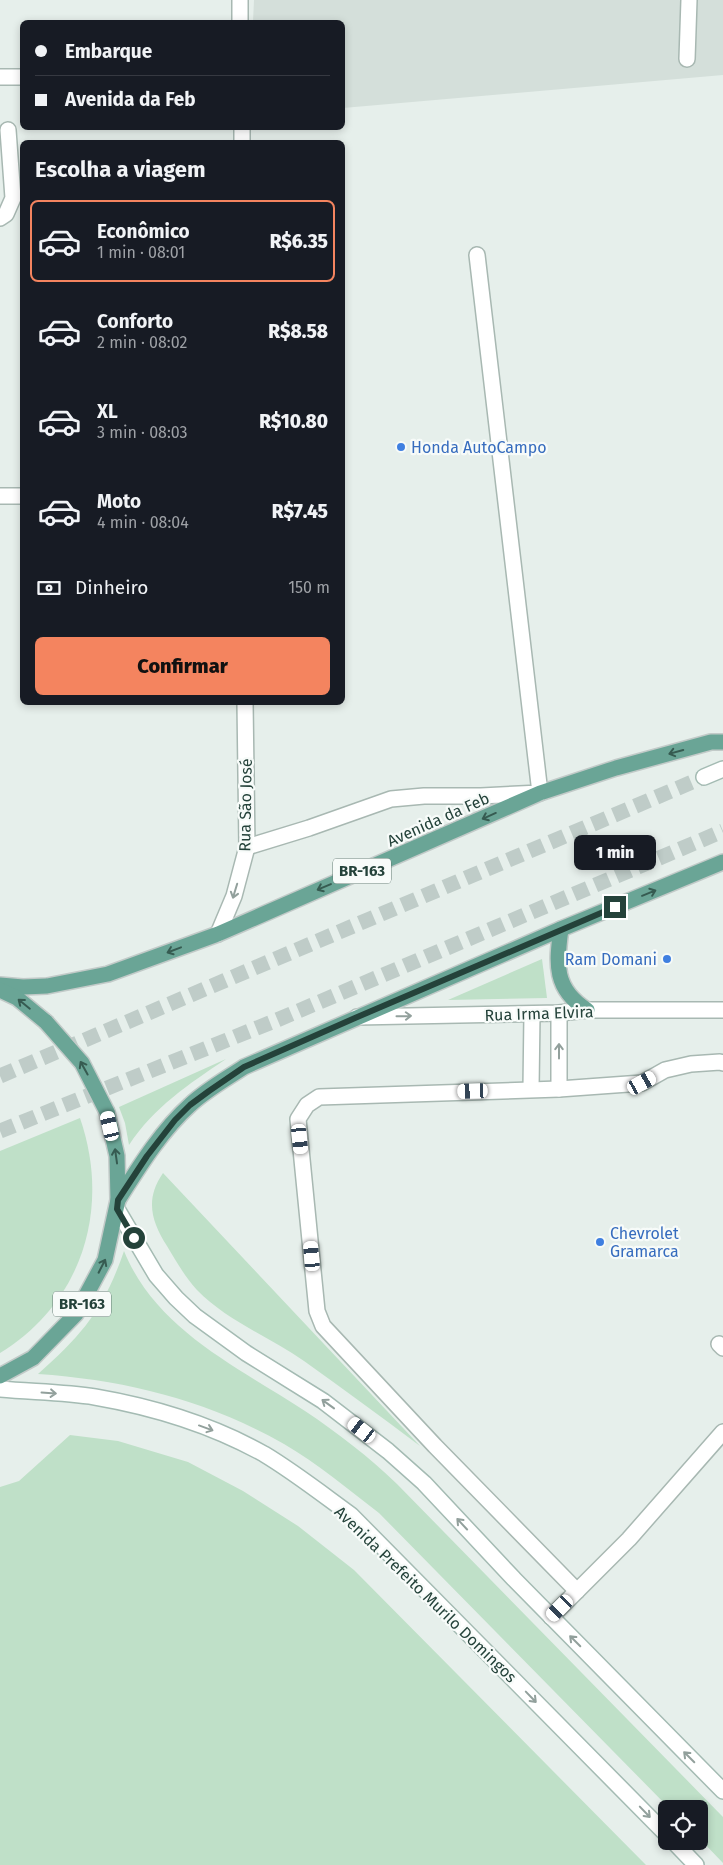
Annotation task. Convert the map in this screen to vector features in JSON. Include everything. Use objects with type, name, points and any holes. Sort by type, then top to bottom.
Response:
[{"type":"main road","points":[[240,0],[240,20]]},
{"type":"main road","points":[[687,59],[689,0]]},
{"type":"main road","points":[[0,77],[20,77]]},
{"type":"main road","points":[[0,218],[6,214],[13,198],[8,130]]},
{"type":"main road","points":[[247,847],[310,828],[391,799],[424,796],[540,793],[478,255]]},
{"type":"main road","points":[[0,496],[20,496]]},
{"type":"main road","name":"Rua São José","points":[[218,934],[234,896],[247,847],[245,705]]},
{"type":"main road","name":"Avenida da Feb","points":[[0,985],[22,987],[47,986],[108,974],[218,934],[540,793],[616,768],[711,742],[723,742]]},
{"type":"main road","points":[[704,777],[723,769]]},
{"type":"main road","name":"BR-163","points":[[0,1376],[33,1358],[76,1314],[105,1260],[118,1205],[147,1156],[175,1120],[190,1105],[209,1091],[244,1067],[723,862]]},
{"type":"main road","points":[[561,930],[557,965],[561,983],[570,996],[587,1010]]},
{"type":"main road","points":[[0,990],[17,998],[46,1022],[82,1063],[107,1112],[117,1156],[118,1205],[156,1275],[176,1298],[218,1334],[323,1401],[388,1451],[424,1483],[551,1617],[723,1791]]},
{"type":"main road","name":"Rua Irma Elvira","points":[[355,1018],[559,1014],[587,1010],[723,1010]]},
{"type":"main road","points":[[531,1088],[532,1014]]},
{"type":"main road","points":[[559,1014],[559,1089]]},
{"type":"main road","points":[[577,1591],[435,1446],[323,1326],[317,1312],[298,1120],[307,1105],[319,1096],[531,1088],[559,1089],[642,1083],[665,1070],[691,1064],[723,1063]]},
{"type":"main road","name":"Avenida Prefeito Murilo Domingos","points":[[0,1389],[92,1396],[133,1404],[172,1415],[215,1431],[263,1454],[303,1480],[351,1516],[658,1826]]},
{"type":"main road","points":[[551,1617],[629,1539],[723,1432]]},
{"type":"main road","points":[[682,1850],[696,1865]]},
{"type":"shaded area","points":[[254,0],[723,0],[723,75],[345,108],[345,20],[253,20]]},
{"type":"green space","points":[[542,959],[547,998],[448,1000]]},
{"type":"green space","points":[[226,1059],[173,1097],[139,1131],[129,1145],[125,1123],[119,1107]]},
{"type":"green space","points":[[80,1118],[89,1152],[92,1186],[90,1218],[83,1250],[70,1280],[52,1307],[29,1332],[0,1353],[0,1151]]},
{"type":"green space","points":[[163,1173],[420,1446],[304,1361],[234,1319],[208,1301],[197,1290],[161,1237],[154,1219],[152,1201],[157,1183]]},
{"type":"green space","points":[[124,1251],[138,1279],[156,1303],[178,1325],[227,1362],[329,1428],[386,1474],[706,1800],[661,1800],[379,1513],[297,1452],[255,1429],[195,1404],[134,1387],[102,1381],[38,1374],[80,1333],[100,1305]]},
{"type":"green space","points":[[70,1435],[118,1441],[188,1462],[243,1491],[298,1526],[354,1570],[646,1865],[0,1865],[0,1487],[19,1481]]},
{"type":"green space","points":[[708,1802],[723,1817],[723,1863],[708,1847]]},
{"type":"tunnel","points":[[0,1076],[704,777]]},
{"type":"tunnel","points":[[0,1131],[277,1020],[723,831]]},
{"type":"place","name":"Honda AutoCampo","points":[[401,447]]},
{"type":"place","name":"Ram Domani","points":[[667,959]]},
{"type":"place","name":"Chevrolet Gramarca","points":[[600,1242]]},
{"type":"route","points":[[134,1238],[117,1209],[118,1200],[147,1156],[175,1120],[190,1105],[209,1091],[244,1067],[615,907]]}]
